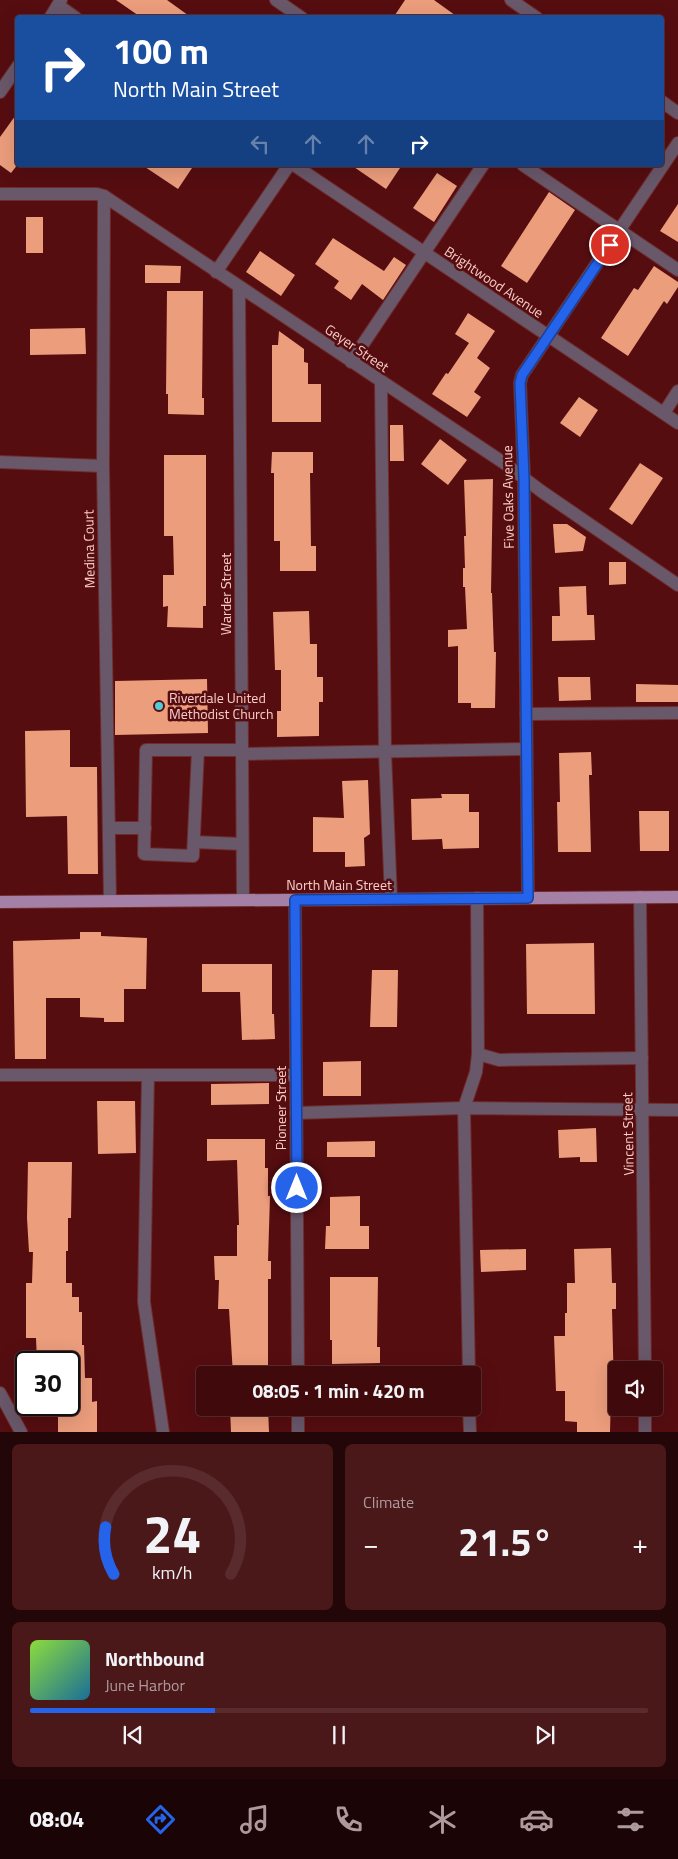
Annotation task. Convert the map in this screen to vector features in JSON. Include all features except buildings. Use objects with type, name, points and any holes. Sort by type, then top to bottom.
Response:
[{"type":"main road","name":"North Main Street","points":[[0,902],[678,897]]},
{"type":"street","points":[[276,0],[298,15]]},
{"type":"street","points":[[511,0],[533,15]]},
{"type":"street","points":[[52,15],[60,3],[73,15]]},
{"type":"street","points":[[0,92],[15,70]]},
{"type":"street","points":[[664,103],[678,113]]},
{"type":"street","name":"Five Oaks Avenue","points":[[664,164],[678,143]]},
{"type":"street","points":[[216,272],[288,167]]},
{"type":"street","name":"Brightwood Avenue","points":[[297,167],[678,423]]},
{"type":"street","points":[[351,362],[482,167]]},
{"type":"street","points":[[526,167],[678,270]]},
{"type":"street","name":"Five Oaks Avenue","points":[[528,898],[524,478],[520,383],[522,375],[662,167]]},
{"type":"street","name":"Geyer Street","points":[[0,194],[97,194],[104,196],[381,381],[678,585]]},
{"type":"street","name":"Medina Court","points":[[104,196],[103,466],[110,901]]},
{"type":"street","name":"Warder Street","points":[[239,287],[243,900]]},
{"type":"street","points":[[381,381],[385,752],[391,899]]},
{"type":"street","points":[[664,413],[678,391]]},
{"type":"street","points":[[0,462],[103,466]]},
{"type":"street","points":[[526,714],[678,714]]},
{"type":"street","points":[[198,750],[193,856],[144,854],[146,750],[198,750],[242,752],[385,752],[526,749]]},
{"type":"street","points":[[109,828],[145,828]]},
{"type":"street","points":[[194,842],[242,844]]},
{"type":"street","name":"Vincent Street","points":[[640,897],[645,1361]]},
{"type":"street","points":[[469,1366],[464,1108],[476,1072],[478,1054],[477,898]]},
{"type":"street","name":"Pioneer Street","points":[[295,900],[298,1366]]},
{"type":"street","points":[[478,1054],[499,1060],[642,1058]]},
{"type":"street","points":[[0,1075],[296,1076]]},
{"type":"street","points":[[148,1075],[144,1302],[163,1432]]},
{"type":"street","points":[[296,1113],[464,1108],[678,1110]]},
{"type":"street","points":[[0,1393],[21,1432]]},
{"type":"street","points":[[298,1416],[298,1432]]},
{"type":"street","points":[[469,1416],[470,1432]]},
{"type":"street","points":[[645,1416],[645,1432]]},
{"type":"place","name":"Riverdale United Methodist Church","points":[[159,706]]},
{"type":"route","points":[[297,1188],[295,900],[528,898],[524,478],[520,383],[522,375],[610,245]]}]
